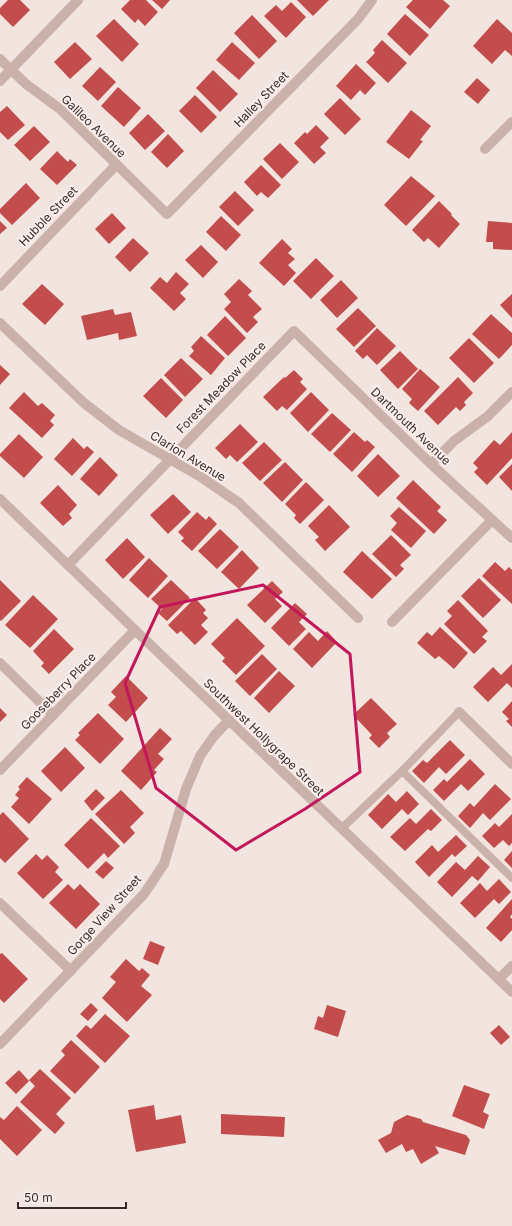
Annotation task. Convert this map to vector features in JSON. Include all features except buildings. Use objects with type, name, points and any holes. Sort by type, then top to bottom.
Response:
[{"type":"street","points":[[0,81],[78,0]]},
{"type":"street","name":"Halley Street","points":[[167,214],[358,19],[372,0]]},
{"type":"street","name":"Galileo Avenue","points":[[0,59],[26,84],[60,109],[167,214]]},
{"type":"street","points":[[485,149],[512,122]]},
{"type":"street","name":"Hubble Street","points":[[0,286],[116,165]]},
{"type":"street","name":"Clarion Avenue","points":[[0,323],[84,403],[119,430],[201,477],[239,503],[358,618]]},
{"type":"street","name":"Forest Meadow Place","points":[[68,565],[294,331]]},
{"type":"street","name":"Dartmouth Avenue","points":[[294,331],[431,464],[512,538]]},
{"type":"street","points":[[431,464],[454,442],[488,416],[512,392]]},
{"type":"street","name":"Southwest Hollygrape Street","points":[[0,499],[512,992]]},
{"type":"street","points":[[392,622],[492,520]]},
{"type":"street","name":"Gooseberry Place","points":[[0,770],[135,630]]},
{"type":"street","points":[[0,663],[53,715]]},
{"type":"street","points":[[459,712],[512,764]]},
{"type":"street","name":"Gorge View Street","points":[[0,1044],[144,894],[164,864],[186,789],[200,756],[214,736],[229,720]]},
{"type":"street","points":[[0,903],[71,971]]},
{"type":"street","points":[[499,980],[512,966]]},
{"type":"lane","points":[[341,829],[402,771],[459,712]]},
{"type":"lane","points":[[402,771],[512,878]]},
{"type":"highlighted area","points":[[263,585],[350,654],[360,772],[305,809],[236,850],[156,788],[125,683],[160,607]]}]
